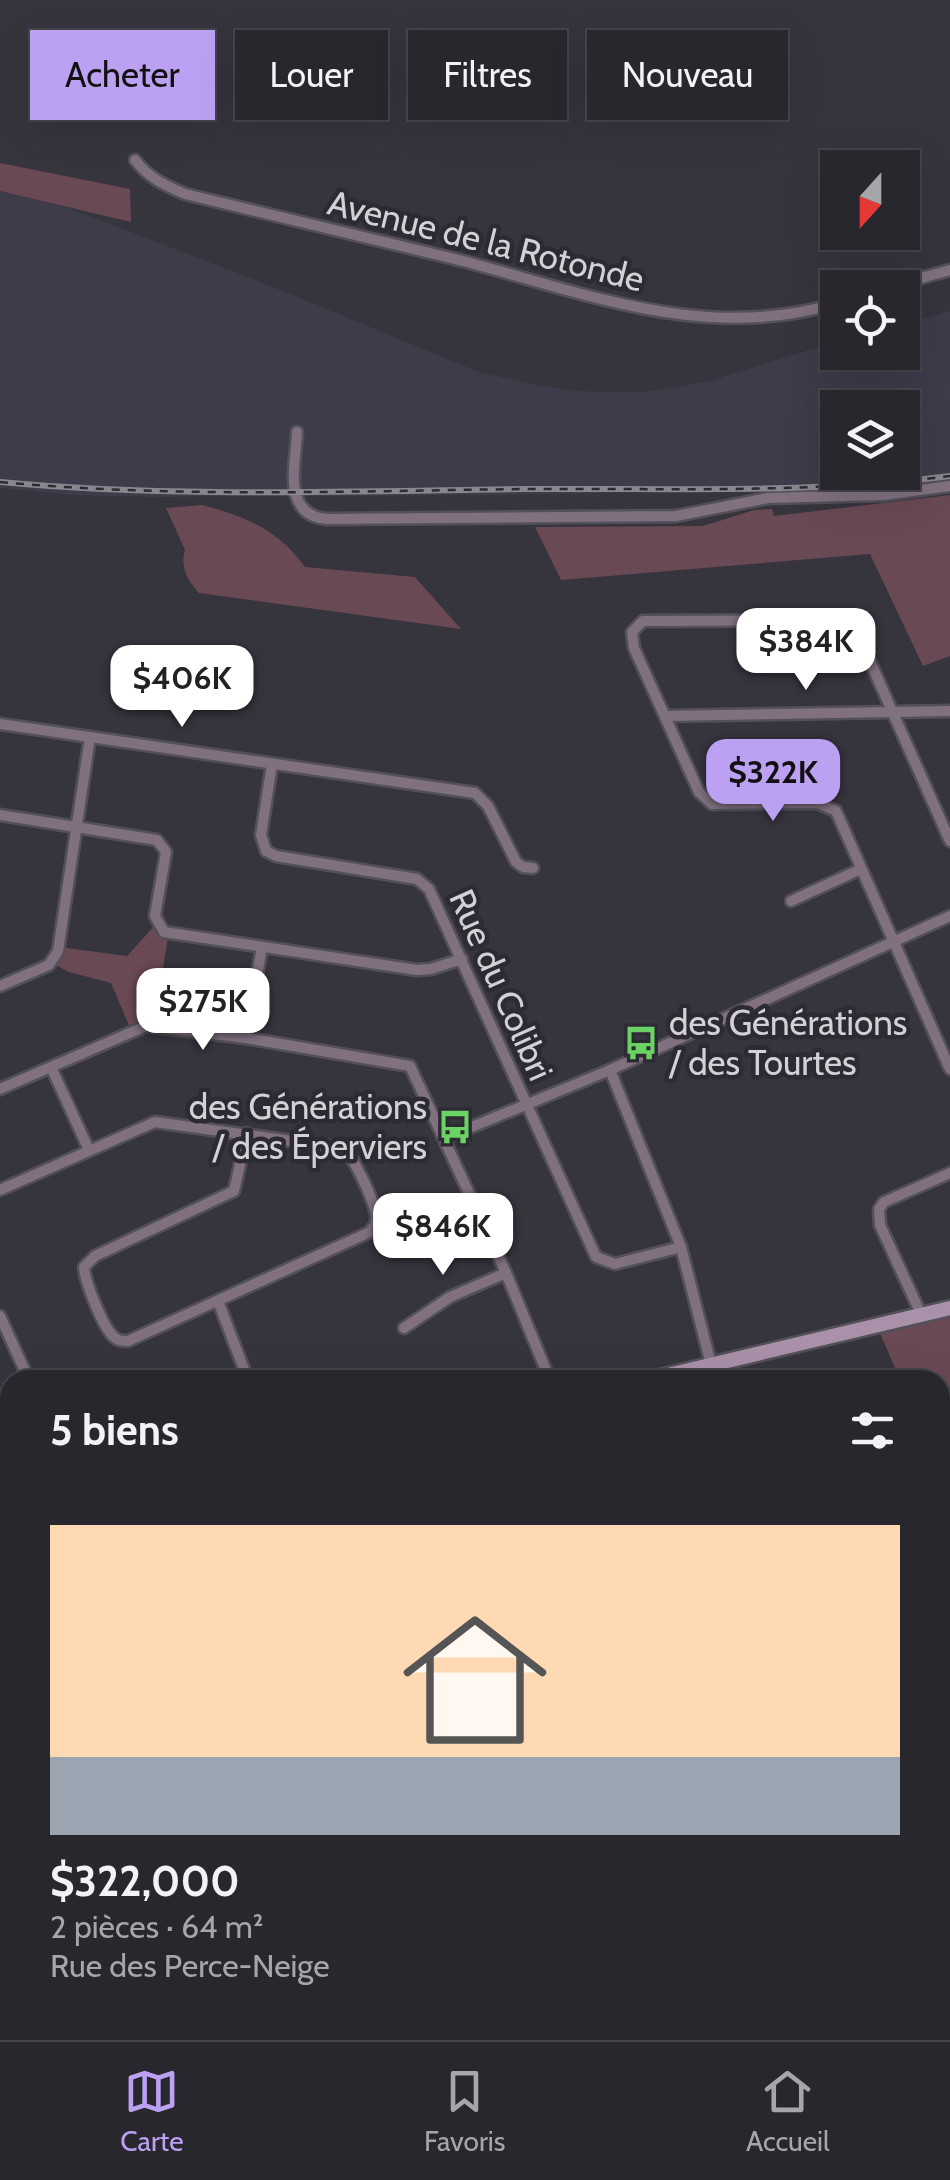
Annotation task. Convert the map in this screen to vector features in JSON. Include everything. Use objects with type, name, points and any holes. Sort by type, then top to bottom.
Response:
[{"type":"street","name":"Avenue de la Rotonde","points":[[134,160],[160,184],[185,194],[452,258],[666,315],[755,319],[820,306]]},
{"type":"street","points":[[920,278],[950,270]]},
{"type":"street","points":[[297,432],[297,504],[310,516],[326,519],[676,516],[768,498],[883,494],[950,486]]},
{"type":"street","points":[[950,841],[944,816],[848,620],[643,621],[632,632],[634,648],[698,792],[712,804],[828,806],[836,811],[950,1069]]},
{"type":"street","points":[[665,716],[950,711]]},
{"type":"street","points":[[0,724],[475,793],[488,806],[516,862],[533,868]]},
{"type":"street","points":[[0,986],[49,965],[55,958],[90,737]]},
{"type":"street","name":"Rue du Colibri","points":[[272,764],[261,836],[266,851],[276,856],[417,880],[428,889],[600,1261],[615,1264],[682,1248]]},
{"type":"street","points":[[0,814],[154,838],[166,852],[155,916],[164,932],[417,970],[462,959]]},
{"type":"street","points":[[790,901],[861,868]]},
{"type":"street","points":[[445,1138],[610,1070],[950,916]]},
{"type":"street","points":[[246,1038],[262,947]]},
{"type":"street","points":[[0,1089],[139,1027],[246,1038],[410,1066],[506,1273],[546,1370]]},
{"type":"street","points":[[51,1067],[89,1150]]},
{"type":"street","points":[[610,1070],[682,1248],[712,1370]]},
{"type":"street","points":[[0,1190],[156,1122],[247,1134],[347,1151],[375,1211],[375,1224],[370,1232],[122,1341],[110,1333],[84,1267],[95,1256],[234,1191],[247,1134]]},
{"type":"street","points":[[921,1314],[880,1225],[878,1209],[884,1202],[950,1173]]},
{"type":"street","points":[[404,1328],[450,1297],[506,1273]]},
{"type":"street","points":[[218,1301],[244,1370]]},
{"type":"street","points":[[719,1370],[950,1308]]},
{"type":"street","points":[[0,1316],[24,1370]]},
{"type":"shaded area","points":[[0,163],[130,189],[131,222],[0,191]]},
{"type":"shaded area","points":[[0,191],[69,208],[479,372],[579,391],[643,392],[677,387],[713,380],[820,346],[820,370],[920,370],[920,320],[950,311],[950,480],[920,483],[920,390],[820,390],[820,489],[501,495],[71,495],[0,488]]},
{"type":"shaded area","points":[[950,495],[950,656],[923,666],[870,554],[561,580],[535,527],[703,526],[754,510],[772,509],[774,516]]},
{"type":"shaded area","points":[[202,505],[260,526],[284,543],[305,567],[415,577],[461,629],[199,593],[186,573],[185,550],[166,508]]},
{"type":"shaded area","points":[[157,923],[169,932],[153,1027],[131,1030],[111,983],[69,972],[52,963],[59,947],[127,956]]},
{"type":"shaded area","points":[[950,1309],[950,1370],[896,1370],[877,1326]]},
{"type":"railway","points":[[0,482],[196,492],[328,492],[791,488],[950,476]]},
{"type":"place","name":"des Générations / des Tourtes","points":[[641,1043]]},
{"type":"place","name":"des Générations / des Éperviers","points":[[455,1127]]}]
